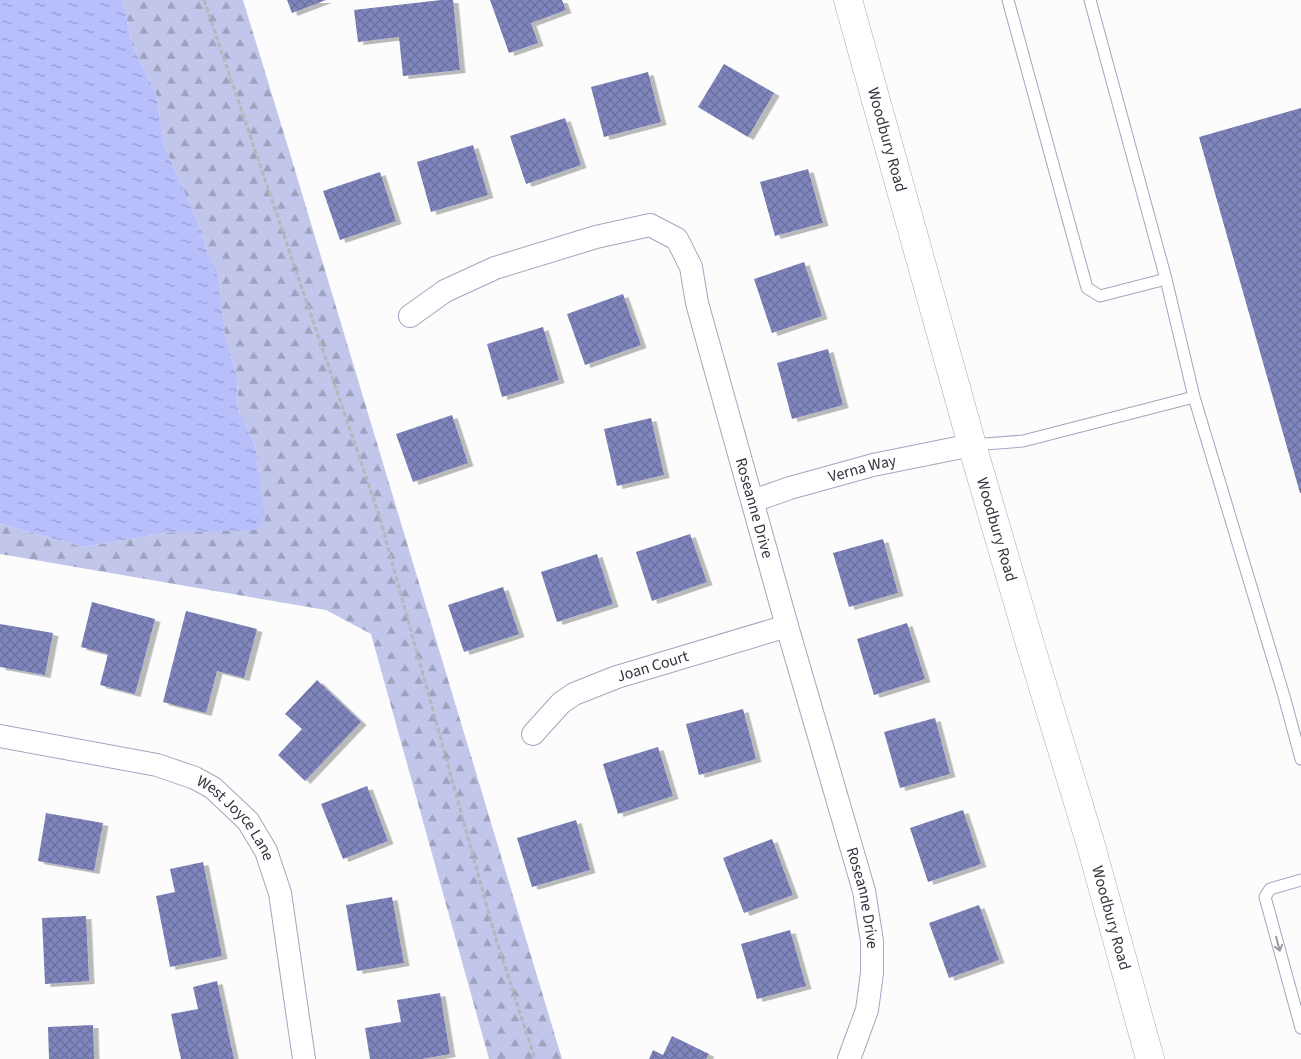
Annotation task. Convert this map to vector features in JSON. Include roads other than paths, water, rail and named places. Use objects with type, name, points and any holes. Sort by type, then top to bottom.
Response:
[{"type":"main road","name":"Woodbury Road","points":[[848,0],[972,445],[1090,842],[1150,1059]]},
{"type":"street","name":"Roseanne Drive","points":[[410,316],[445,291],[495,268],[596,237],[650,225],[677,239],[691,266],[697,303],[787,626],[864,891],[872,941],[872,973],[867,1010],[848,1059]]},
{"type":"street","name":"Verna Way","points":[[753,501],[790,488],[873,465],[972,445]]},
{"type":"street","name":"Joan Court","points":[[533,734],[561,703],[574,694],[617,678],[787,626]]},
{"type":"street","name":"West Joyce Lane","points":[[0,736],[157,765],[195,778],[212,788],[248,821],[266,851],[280,893],[304,1059]]},
{"type":"lane","points":[[1008,0],[1088,288],[1100,296],[1166,279]]},
{"type":"lane","points":[[1090,0],[1166,279],[1194,396],[1284,696],[1301,759]]},
{"type":"lane","points":[[972,445],[1023,442],[1194,396]]},
{"type":"lane","points":[[1301,880],[1270,889],[1266,897],[1301,1028]]},
{"type":"water","points":[[0,0],[123,0],[132,45],[156,93],[165,148],[201,230],[208,254],[217,273],[224,330],[237,376],[238,410],[255,444],[265,520],[256,530],[165,533],[84,547],[0,524]]}]
